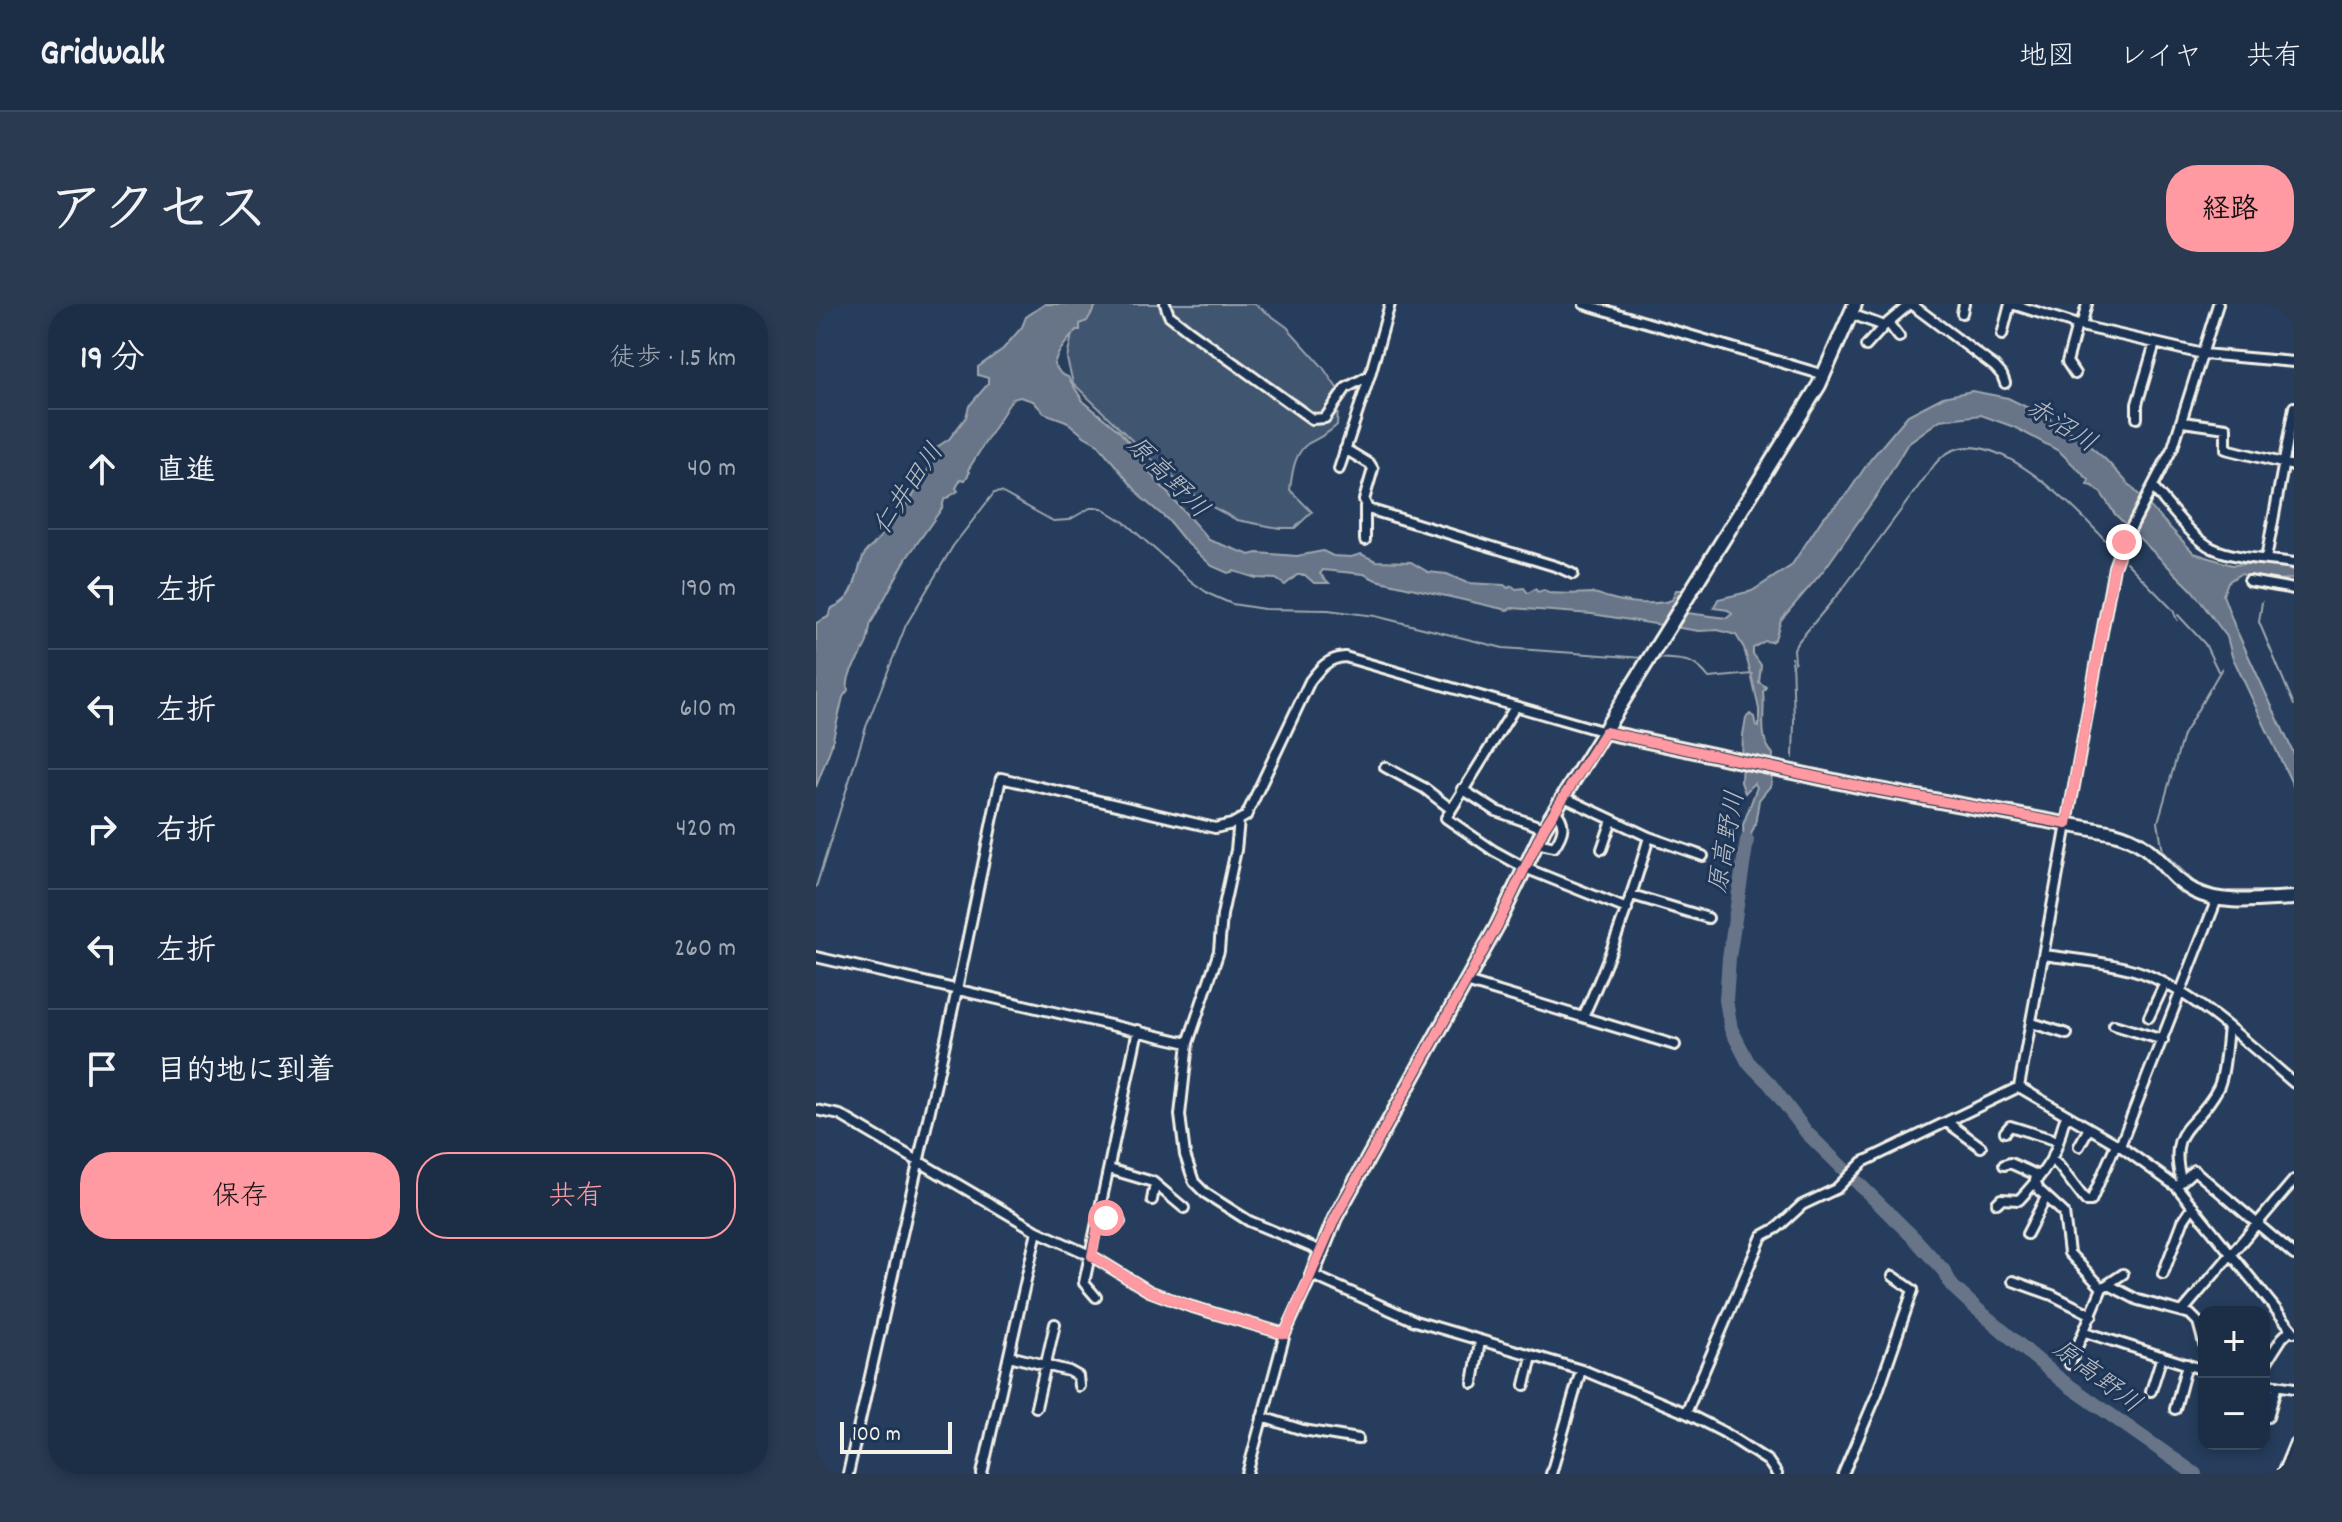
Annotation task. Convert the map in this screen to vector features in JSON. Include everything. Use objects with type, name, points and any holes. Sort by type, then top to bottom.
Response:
[{"type":"street","points":[[1165,304],[1169,315],[1188,330],[1312,419],[1325,418],[1346,388],[1370,375]]},
{"type":"street","points":[[1339,469],[1390,304]]},
{"type":"street","points":[[1584,304],[1824,375]]},
{"type":"street","points":[[1866,346],[1911,304],[1995,367],[2005,383]]},
{"type":"street","points":[[2002,335],[2011,304],[2079,325],[2203,354],[2294,362]]},
{"type":"street","points":[[2075,374],[2067,362],[2087,304]]},
{"type":"street","points":[[2019,1087],[2114,567],[2183,422],[2218,304]]},
{"type":"street","points":[[1247,1474],[1285,1334],[1335,1218],[1497,926],[1544,828],[1824,375],[1853,309],[1886,325],[1899,337]]},
{"type":"street","points":[[2137,418],[2137,404],[2155,343]]},
{"type":"street","points":[[2266,559],[2290,464],[2294,407]]},
{"type":"street","points":[[2183,422],[2226,428],[2226,449],[2290,464]]},
{"type":"street","points":[[1345,449],[1373,469],[1364,500],[1365,540]]},
{"type":"street","points":[[2153,488],[2212,548],[2294,563]]},
{"type":"street","points":[[1365,506],[1573,574]]},
{"type":"street","points":[[2249,581],[2294,589]]},
{"type":"street","points":[[848,1474],[957,990],[1001,778],[1215,828],[1232,824],[1246,816],[1310,681],[1326,663],[1335,657],[1345,657],[1605,732],[1779,770],[2114,833],[2138,841],[2190,889],[2217,899],[2294,898]]},
{"type":"street","points":[[1515,707],[1446,818],[1525,868],[1627,909]]},
{"type":"street","points":[[1385,767],[1424,788],[1451,809]]},
{"type":"street","points":[[1462,789],[1496,811],[1544,828]]},
{"type":"street","points":[[1564,797],[1649,837],[1703,856]]},
{"type":"street","points":[[1537,843],[1551,848],[1556,845],[1564,829],[1555,811]]},
{"type":"street","points":[[1239,820],[1236,850],[1223,905],[1219,951],[1188,1043],[1180,1115],[1185,1155],[1194,1182],[1205,1193],[1249,1221],[1321,1251]]},
{"type":"street","points":[[1602,849],[1612,820]]},
{"type":"street","points":[[1583,1017],[1627,909],[1649,837]]},
{"type":"street","points":[[1632,895],[1708,918]]},
{"type":"street","points":[[2051,1159],[2088,1202],[2093,1200],[2163,1040],[2217,899]]},
{"type":"street","points":[[2045,955],[2141,972],[2181,994],[2228,1027],[2294,1083]]},
{"type":"street","points":[[816,957],[1188,1043]]},
{"type":"street","points":[[1466,982],[1675,1045]]},
{"type":"street","points":[[2149,1017],[2164,985]]},
{"type":"street","points":[[2032,1023],[2067,1034]]},
{"type":"street","points":[[2114,1025],[2163,1040]]},
{"type":"street","points":[[2179,1184],[2177,1146],[2219,1087],[2228,1027]]},
{"type":"street","points":[[1096,1297],[1084,1286],[1138,1030]]},
{"type":"street","points":[[2019,1087],[2179,1184],[2193,1206],[2293,1331],[2282,1338],[2270,1357]]},
{"type":"street","points":[[1686,1413],[1762,1236],[1777,1228],[1802,1205],[1836,1189],[1863,1162],[2019,1087]]},
{"type":"street","points":[[816,1110],[840,1115],[1037,1231],[1092,1256],[1149,1291],[1285,1334]]},
{"type":"street","points":[[1997,1203],[2003,1199],[2019,1200],[2037,1178],[2051,1159],[2067,1115]]},
{"type":"street","points":[[1947,1122],[1981,1147]]},
{"type":"street","points":[[2005,1132],[2008,1127],[2014,1127],[2058,1141]]},
{"type":"street","points":[[2079,1146],[2089,1128]]},
{"type":"street","points":[[2004,1165],[2010,1163],[2037,1178]]},
{"type":"street","points":[[1109,1169],[1155,1184],[1184,1208]]},
{"type":"street","points":[[2179,1184],[2194,1170],[2294,1255]]},
{"type":"street","points":[[2037,1178],[2039,1190],[2060,1207],[2067,1218],[2069,1253],[2105,1286],[2194,1317],[2198,1328]]},
{"type":"street","points":[[2182,1312],[2294,1180]]},
{"type":"street","points":[[1152,1200],[1155,1184]]},
{"type":"street","points":[[2027,1234],[2046,1197]]},
{"type":"street","points":[[2163,1274],[2183,1221],[2193,1206]]},
{"type":"street","points":[[1100,1215],[1120,1222]]},
{"type":"street","points":[[982,1474],[1037,1231]]},
{"type":"street","points":[[2070,1364],[2105,1286],[2123,1274]]},
{"type":"street","points":[[1312,1275],[1415,1321],[1581,1370],[1686,1413],[1768,1461],[1777,1474]]},
{"type":"street","points":[[1843,1474],[1877,1394],[1913,1290],[1893,1276]]},
{"type":"street","points":[[2013,1281],[2052,1295],[2092,1315]]},
{"type":"street","points":[[1036,1407],[1055,1324]]},
{"type":"street","points":[[2085,1332],[2198,1368]]},
{"type":"street","points":[[1473,1383],[1480,1341]]},
{"type":"street","points":[[1009,1356],[1075,1374],[1079,1386]]},
{"type":"street","points":[[1525,1385],[1532,1356]]},
{"type":"street","points":[[2151,1391],[2162,1356]]},
{"type":"street","points":[[2175,1409],[2187,1364]]},
{"type":"street","points":[[1551,1474],[1581,1370]]},
{"type":"street","points":[[2270,1384],[2294,1388]]},
{"type":"street","points":[[2270,1410],[2277,1385]]},
{"type":"street","points":[[1262,1417],[1303,1430],[1358,1439]]},
{"type":"street","points":[[2282,1474],[2294,1445]]},
{"type":"shaded area","points":[[1045,304],[1097,304],[1087,321],[1080,324],[1080,330],[1076,330],[1061,349],[1054,364],[1061,374],[1068,377],[1083,401],[1119,431],[1142,457],[1158,482],[1209,540],[1250,555],[1297,556],[1323,551],[1333,556],[1361,554],[1376,561],[1411,562],[1428,572],[1447,574],[1467,583],[1512,586],[1524,588],[1528,593],[1535,589],[1548,593],[1592,593],[1649,603],[1672,600],[1676,590],[1685,590],[1687,613],[1727,618],[1732,614],[1728,610],[1714,608],[1718,599],[1752,591],[1791,566],[1823,518],[1847,494],[1870,460],[1908,415],[1943,397],[1972,391],[2008,398],[2079,437],[2104,458],[2194,553],[2232,565],[2263,563],[2290,567],[2294,572],[2294,579],[2268,580],[2240,574],[2228,582],[2223,595],[2294,754],[2294,788],[2232,656],[2227,637],[2192,590],[2115,514],[2101,493],[2087,485],[2089,480],[2059,451],[2014,427],[1981,415],[1940,420],[1908,443],[1879,492],[1824,570],[1781,620],[1775,639],[1753,648],[1753,654],[1761,665],[1759,682],[1766,687],[1763,692],[1764,732],[1773,754],[1771,785],[1759,800],[1745,866],[1743,825],[1757,787],[1754,783],[1745,793],[1741,782],[1743,735],[1746,718],[1750,714],[1759,727],[1759,709],[1744,648],[1736,635],[1592,614],[1507,610],[1376,580],[1364,574],[1323,570],[1320,574],[1329,583],[1314,583],[1305,575],[1297,575],[1285,585],[1276,579],[1256,578],[1234,571],[1228,573],[1212,566],[1185,541],[1168,520],[1142,498],[1098,444],[1066,421],[1044,413],[1033,401],[1020,397],[1012,399],[968,470],[970,472],[965,480],[961,479],[956,488],[958,491],[944,500],[942,508],[906,559],[871,623],[867,642],[849,677],[831,747],[816,787],[816,623],[828,617],[832,608],[847,598],[866,552],[919,486],[931,461],[931,451],[949,439],[966,417],[969,406],[988,384],[988,378],[978,375],[978,367],[1003,349],[1022,327],[1026,317]]},
{"type":"shaded area","points":[[1089,304],[1255,304],[1287,327],[1322,366],[1339,391],[1337,425],[1304,447],[1293,470],[1290,490],[1312,512],[1295,528],[1237,520],[1201,501],[1148,456],[1073,383],[1067,359],[1072,334]]},
{"type":"waterway","points":[[1795,663],[1797,643],[1844,587],[1935,464],[1955,450],[1978,448],[2004,456],[2030,472],[2078,512],[2113,548]]},
{"type":"waterway","points":[[816,887],[866,727],[906,625],[953,546],[994,493],[1001,492],[1053,521],[1069,520],[1090,508],[1102,508],[1124,522],[1192,582],[1232,604],[1375,616],[1503,648],[1644,658]]},
{"type":"waterway","points":[[2126,562],[2173,610],[2177,620]]},
{"type":"waterway","points":[[2262,602],[2259,622],[2294,705]]},
{"type":"waterway","points":[[2178,615],[2205,644],[2218,671]]},
{"type":"waterway","points":[[1655,658],[1691,663],[1709,678],[1753,674]]},
{"type":"waterway","points":[[1792,658],[1793,758]]},
{"type":"waterway","points":[[2214,890],[2194,882],[2163,852],[2158,822],[2183,735],[2222,668]]},
{"type":"waterway","name":"原高野川","points":[[1747,840],[1729,958],[1726,1000],[1731,1029],[1748,1062],[1770,1084],[1807,1133],[1914,1238],[1944,1271],[1952,1286],[2061,1380],[2195,1474]]},
{"type":"waterway","points":[[2228,891],[2280,891]]},
{"type":"route","points":[[1106,1218],[1100,1215],[1092,1256],[1149,1291],[1285,1334],[1335,1218],[1497,926],[1544,828],[1605,732],[1923,799],[2067,824],[2114,567],[2124,542]]},
{"type":"water label","name":"赤沼川","points":[[2062,424]]},
{"type":"water label","name":"仁井田川","points":[[907,488]]}]
